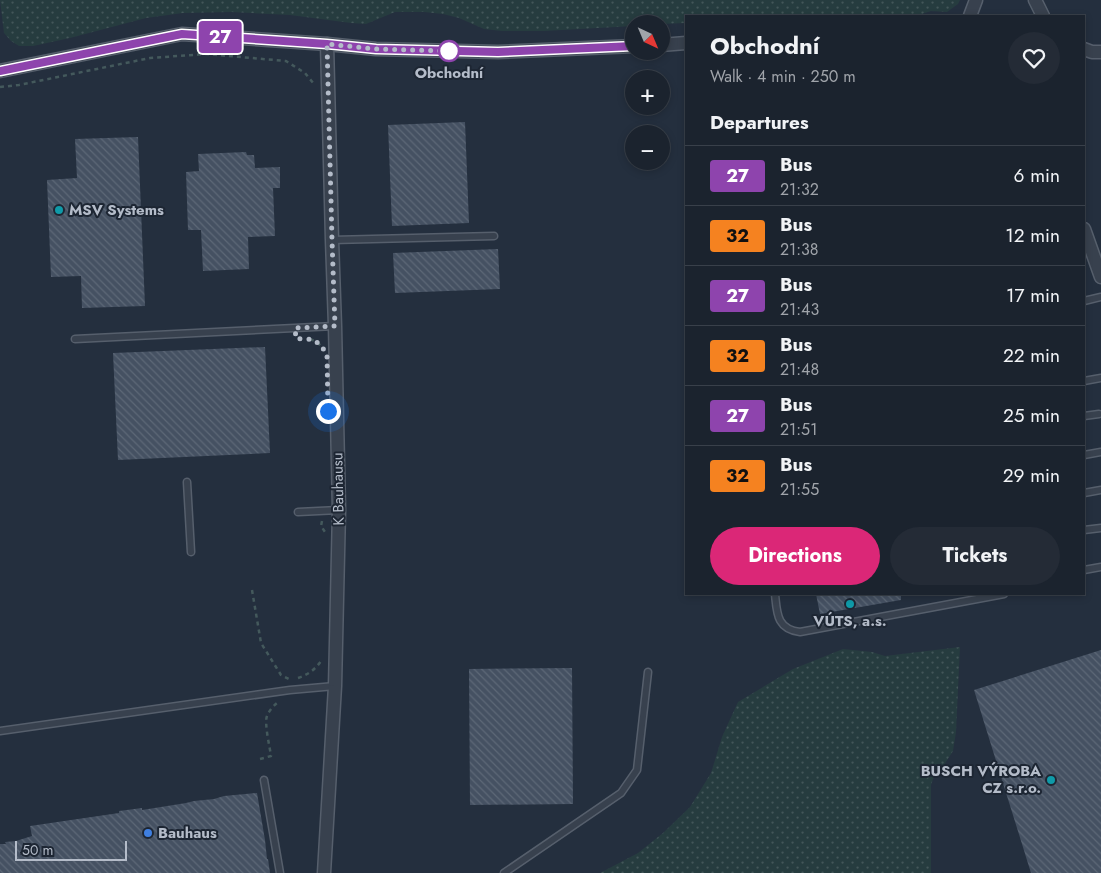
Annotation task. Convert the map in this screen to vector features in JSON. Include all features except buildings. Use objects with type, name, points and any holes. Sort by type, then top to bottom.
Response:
[{"type":"street","points":[[970,15],[976,0]]},
{"type":"street","points":[[1035,0],[1042,15]]},
{"type":"street","points":[[0,71],[182,34],[376,49],[498,52],[625,46]]},
{"type":"street","points":[[670,44],[685,43]]},
{"type":"street","name":"K Bauhausu","points":[[324,873],[336,686],[338,510],[327,44]]},
{"type":"street","points":[[1085,50],[1101,52]]},
{"type":"street","points":[[1085,231],[1096,249],[1101,277]]},
{"type":"lane","points":[[332,240],[494,236]]},
{"type":"lane","points":[[1085,301],[1101,297]]},
{"type":"lane","points":[[75,339],[335,326]]},
{"type":"lane","points":[[1085,381],[1101,378]]},
{"type":"lane","points":[[1085,416],[1099,414]]},
{"type":"lane","points":[[1085,455],[1101,452]]},
{"type":"lane","points":[[187,482],[191,552]]},
{"type":"lane","points":[[1085,493],[1101,490]]},
{"type":"lane","points":[[298,512],[338,510]]},
{"type":"lane","points":[[1085,530],[1101,528]]},
{"type":"lane","points":[[1085,570],[1101,566]]},
{"type":"lane","points":[[775,595],[778,618],[790,629],[800,632],[999,595]]},
{"type":"lane","points":[[504,873],[622,793],[637,770],[648,672]]},
{"type":"lane","points":[[0,731],[290,690],[336,686]]},
{"type":"lane","points":[[264,780],[280,873]]},
{"type":"path","points":[[0,87],[150,58],[206,54],[286,61],[305,73],[315,85]]},
{"type":"path","points":[[295,328],[296,339],[309,338],[324,348]]},
{"type":"path","points":[[322,511],[321,526],[327,538]]},
{"type":"path","points":[[252,590],[260,643],[281,675],[290,679],[300,677],[309,673],[322,660]]},
{"type":"path","points":[[260,759],[271,756],[266,716],[279,702],[290,698],[290,679]]},
{"type":"green space","points":[[0,0],[960,0],[958,4],[947,12],[931,11],[919,15],[685,15],[685,23],[670,24],[670,15],[625,15],[625,26],[544,31],[484,29],[459,18],[424,12],[395,12],[366,24],[290,15],[231,12],[183,13],[146,18],[33,46],[19,46],[4,33]]},
{"type":"green space","points":[[960,647],[956,732],[953,751],[933,779],[931,785],[931,873],[600,873],[638,853],[663,833],[690,807],[711,773],[722,737],[738,702],[793,669],[843,649],[872,652],[885,656]]},
{"type":"bus line","name":"27","points":[[0,71],[182,34],[376,49],[498,52],[625,46]]},
{"type":"place","name":"Obchodní","points":[[449,51]]},
{"type":"place","name":"MSV Systems","points":[[59,210]]},
{"type":"place","name":"VÚTS, a.s.","points":[[850,604]]},
{"type":"place","name":"BUSCH VÝROBA CZ s.r.o.","points":[[1051,780]]},
{"type":"place","name":"Bauhaus","points":[[148,833]]},
{"type":"route","points":[[328,411],[327,355],[324,348],[317,342],[309,338],[296,339],[295,328],[335,326],[327,44],[376,49],[449,51]]}]
